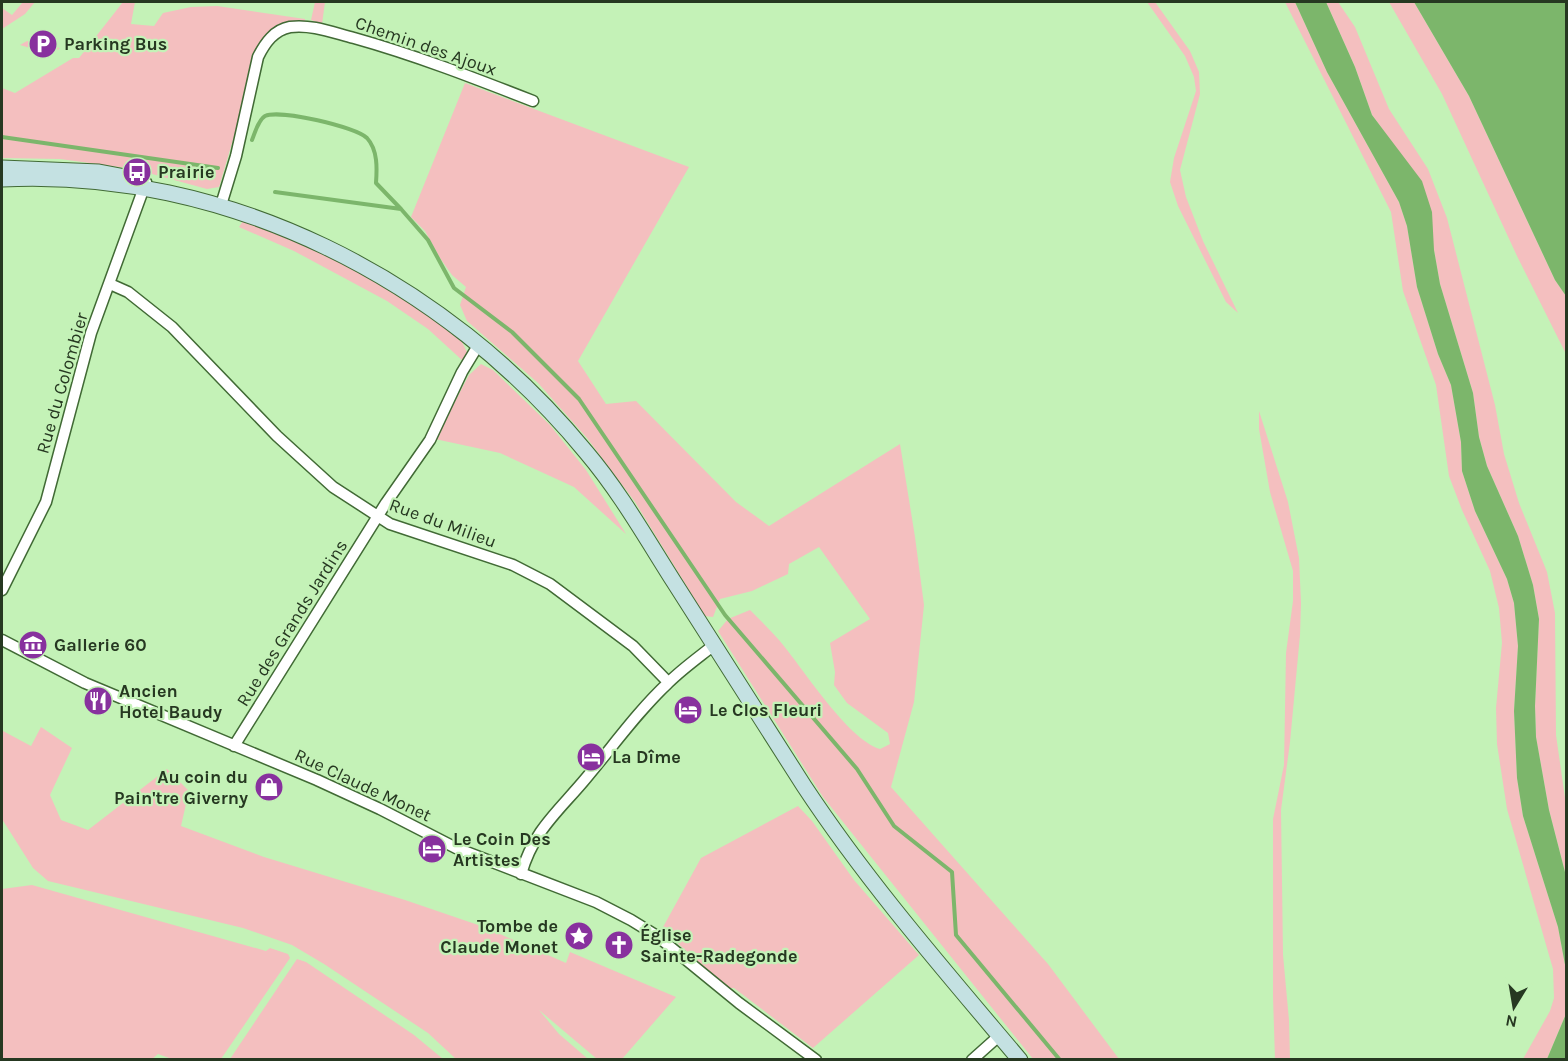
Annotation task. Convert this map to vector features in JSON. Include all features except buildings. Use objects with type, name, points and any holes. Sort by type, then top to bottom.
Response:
[{"type":"main road","points":[[2,168],[99,172],[220,205],[286,228],[368,268],[426,304],[479,344],[547,407],[605,476],[806,788],[847,847],[899,915],[1020,1059]]},
{"type":"main road","points":[[2,179],[145,186]]},
{"type":"street","name":"Chemin des Ajoux","points":[[220,205],[236,156],[258,57],[265,42],[278,32],[290,27],[315,27],[398,51],[533,101]]},
{"type":"street","name":"Rue du Colombier","points":[[2,590],[45,502],[91,333],[145,186]]},
{"type":"street","name":"Rue du Milieu","points":[[110,284],[128,292],[172,327],[297,455],[333,488],[378,518],[402,529],[513,565],[550,584],[633,646],[668,682]]},
{"type":"street","name":"Rue des Grands Jardins","points":[[234,746],[429,440],[462,372],[479,344]]},
{"type":"street","name":"Rue Claude Monet","points":[[2,640],[84,683],[317,780],[456,848],[596,902],[643,927],[668,944],[739,1003],[816,1059]]},
{"type":"street","points":[[521,874],[532,844],[540,831],[621,734],[668,682],[714,645]]},
{"type":"street","points":[[972,1059],[1000,1035]]},
{"type":"shaded area","points":[[23,2],[35,2],[25,14],[2,29],[2,8],[12,15]]},
{"type":"shaded area","points":[[123,2],[135,2],[131,24],[154,26],[163,13],[191,7],[217,6],[305,19],[305,24],[281,26],[256,51],[219,187],[207,189],[134,169],[60,159],[2,158],[2,88],[15,93],[73,58],[79,58]]},
{"type":"shaded area","points":[[315,2],[325,2],[322,24],[311,20]]},
{"type":"shaded area","points":[[1147,2],[1155,2],[1190,51],[1199,72],[1200,94],[1180,170],[1186,197],[1203,241],[1238,313],[1226,302],[1178,206],[1170,182],[1174,158],[1196,91],[1194,77],[1185,56]]},
{"type":"shaded area","points":[[1285,2],[1295,2],[1327,72],[1399,202],[1407,226],[1417,287],[1438,354],[1451,385],[1461,442],[1462,471],[1475,511],[1507,579],[1514,603],[1518,646],[1514,711],[1517,778],[1523,816],[1558,927],[1566,970],[1566,1014],[1547,1059],[1523,1059],[1550,1011],[1554,998],[1553,969],[1507,809],[1497,744],[1496,708],[1502,643],[1499,608],[1490,571],[1449,476],[1436,385],[1403,291],[1391,212]]},
{"type":"shaded area","points":[[1295,2],[1326,2],[1355,67],[1372,115],[1422,181],[1432,212],[1434,250],[1440,284],[1473,393],[1479,437],[1487,466],[1518,536],[1533,585],[1539,619],[1536,737],[1549,810],[1566,876],[1566,970],[1558,927],[1523,816],[1517,778],[1514,711],[1518,646],[1514,603],[1507,579],[1475,511],[1462,471],[1461,442],[1451,385],[1438,354],[1417,287],[1407,226],[1399,202],[1327,72]]},
{"type":"shaded area","points":[[1326,2],[1338,2],[1355,27],[1389,109],[1428,169],[1447,218],[1495,405],[1504,454],[1519,503],[1547,572],[1555,613],[1556,735],[1566,805],[1566,876],[1549,810],[1536,737],[1539,619],[1533,585],[1518,536],[1487,466],[1479,437],[1473,393],[1440,284],[1434,250],[1393,144],[1372,115],[1355,67]]},
{"type":"shaded area","points":[[1389,2],[1414,2],[1469,96],[1555,280],[1566,296],[1566,354],[1517,256],[1442,94]]},
{"type":"shaded area","points":[[1414,2],[1566,2],[1566,296],[1555,280],[1469,96]]},
{"type":"shaded area","points":[[27,41],[60,48],[50,54],[20,45]]},
{"type":"shaded area","points":[[465,83],[689,167],[578,361],[606,404],[636,401],[736,502],[769,526],[900,444],[924,605],[914,702],[891,787],[1048,964],[1119,1059],[1033,1059],[823,797],[718,631],[728,619],[750,610],[779,640],[826,701],[854,732],[867,743],[880,749],[890,744],[888,733],[847,703],[834,685],[835,672],[830,643],[870,619],[819,547],[789,564],[788,574],[752,591],[720,599],[713,617],[705,616],[635,502],[587,438],[538,383],[467,321],[460,305],[466,287],[452,275],[425,231],[411,217]]},
{"type":"shaded area","points":[[245,218],[347,265],[430,316],[462,342],[467,352],[463,361],[428,329],[387,301],[294,251],[239,227]]},
{"type":"shaded area","points":[[481,364],[493,370],[550,425],[586,470],[626,534],[574,487],[500,453],[435,439],[469,375]]},
{"type":"shaded area","points":[[1259,411],[1288,502],[1299,558],[1300,635],[1281,810],[1283,955],[1290,1060],[1275,1059],[1273,819],[1284,765],[1286,653],[1293,601],[1293,571],[1270,492],[1259,429]]},
{"type":"shaded area","points":[[41,727],[72,748],[50,795],[61,820],[88,830],[167,769],[189,791],[181,826],[264,857],[484,927],[566,963],[570,952],[676,997],[622,1059],[597,1059],[539,1010],[559,1034],[588,1059],[456,1059],[428,1033],[292,945],[243,928],[48,881],[33,868],[2,819],[2,733],[3,731],[31,746]]},
{"type":"shaded area","points":[[798,806],[812,821],[854,880],[919,955],[813,1048],[734,988],[727,988],[662,929],[701,858]]},
{"type":"shaded area","points":[[32,885],[266,951],[270,948],[288,954],[290,958],[221,1059],[172,1059],[158,1054],[151,1060],[2,1059],[2,889]]},
{"type":"shaded area","points":[[297,959],[306,962],[414,1035],[443,1059],[230,1059]]},
{"type":"shaded area","points":[[1566,1014],[1566,1059],[1547,1059]]},
{"type":"waterway","points":[[252,140],[263,118],[273,114],[318,120],[360,134],[371,143],[375,154],[376,183],[401,209]]},
{"type":"waterway","points":[[2,137],[218,168]]},
{"type":"waterway","points":[[275,192],[401,209],[428,240],[454,288],[512,332],[579,399],[725,615],[857,769],[894,826],[952,872],[956,935],[1060,1060]]},
{"type":"place","name":"Parking Bus","points":[[43,44]]},
{"type":"place","name":"Prairie","points":[[137,172]]},
{"type":"place","name":"Gallerie 60","points":[[33,645]]},
{"type":"place","name":"Ancien Hotel Baudy","points":[[98,701]]},
{"type":"place","name":"Le Clos Fleuri","points":[[688,710]]},
{"type":"place","name":"La Dîme","points":[[591,757]]},
{"type":"place","name":"Au coin du Pain'tre Giverny","points":[[269,787]]},
{"type":"place","name":"Le Coin Des Artistes","points":[[432,849]]},
{"type":"place","name":"Tombe de Claude Monet","points":[[579,936]]},
{"type":"place","name":"Église Sainte-Radegonde","points":[[619,945]]}]
